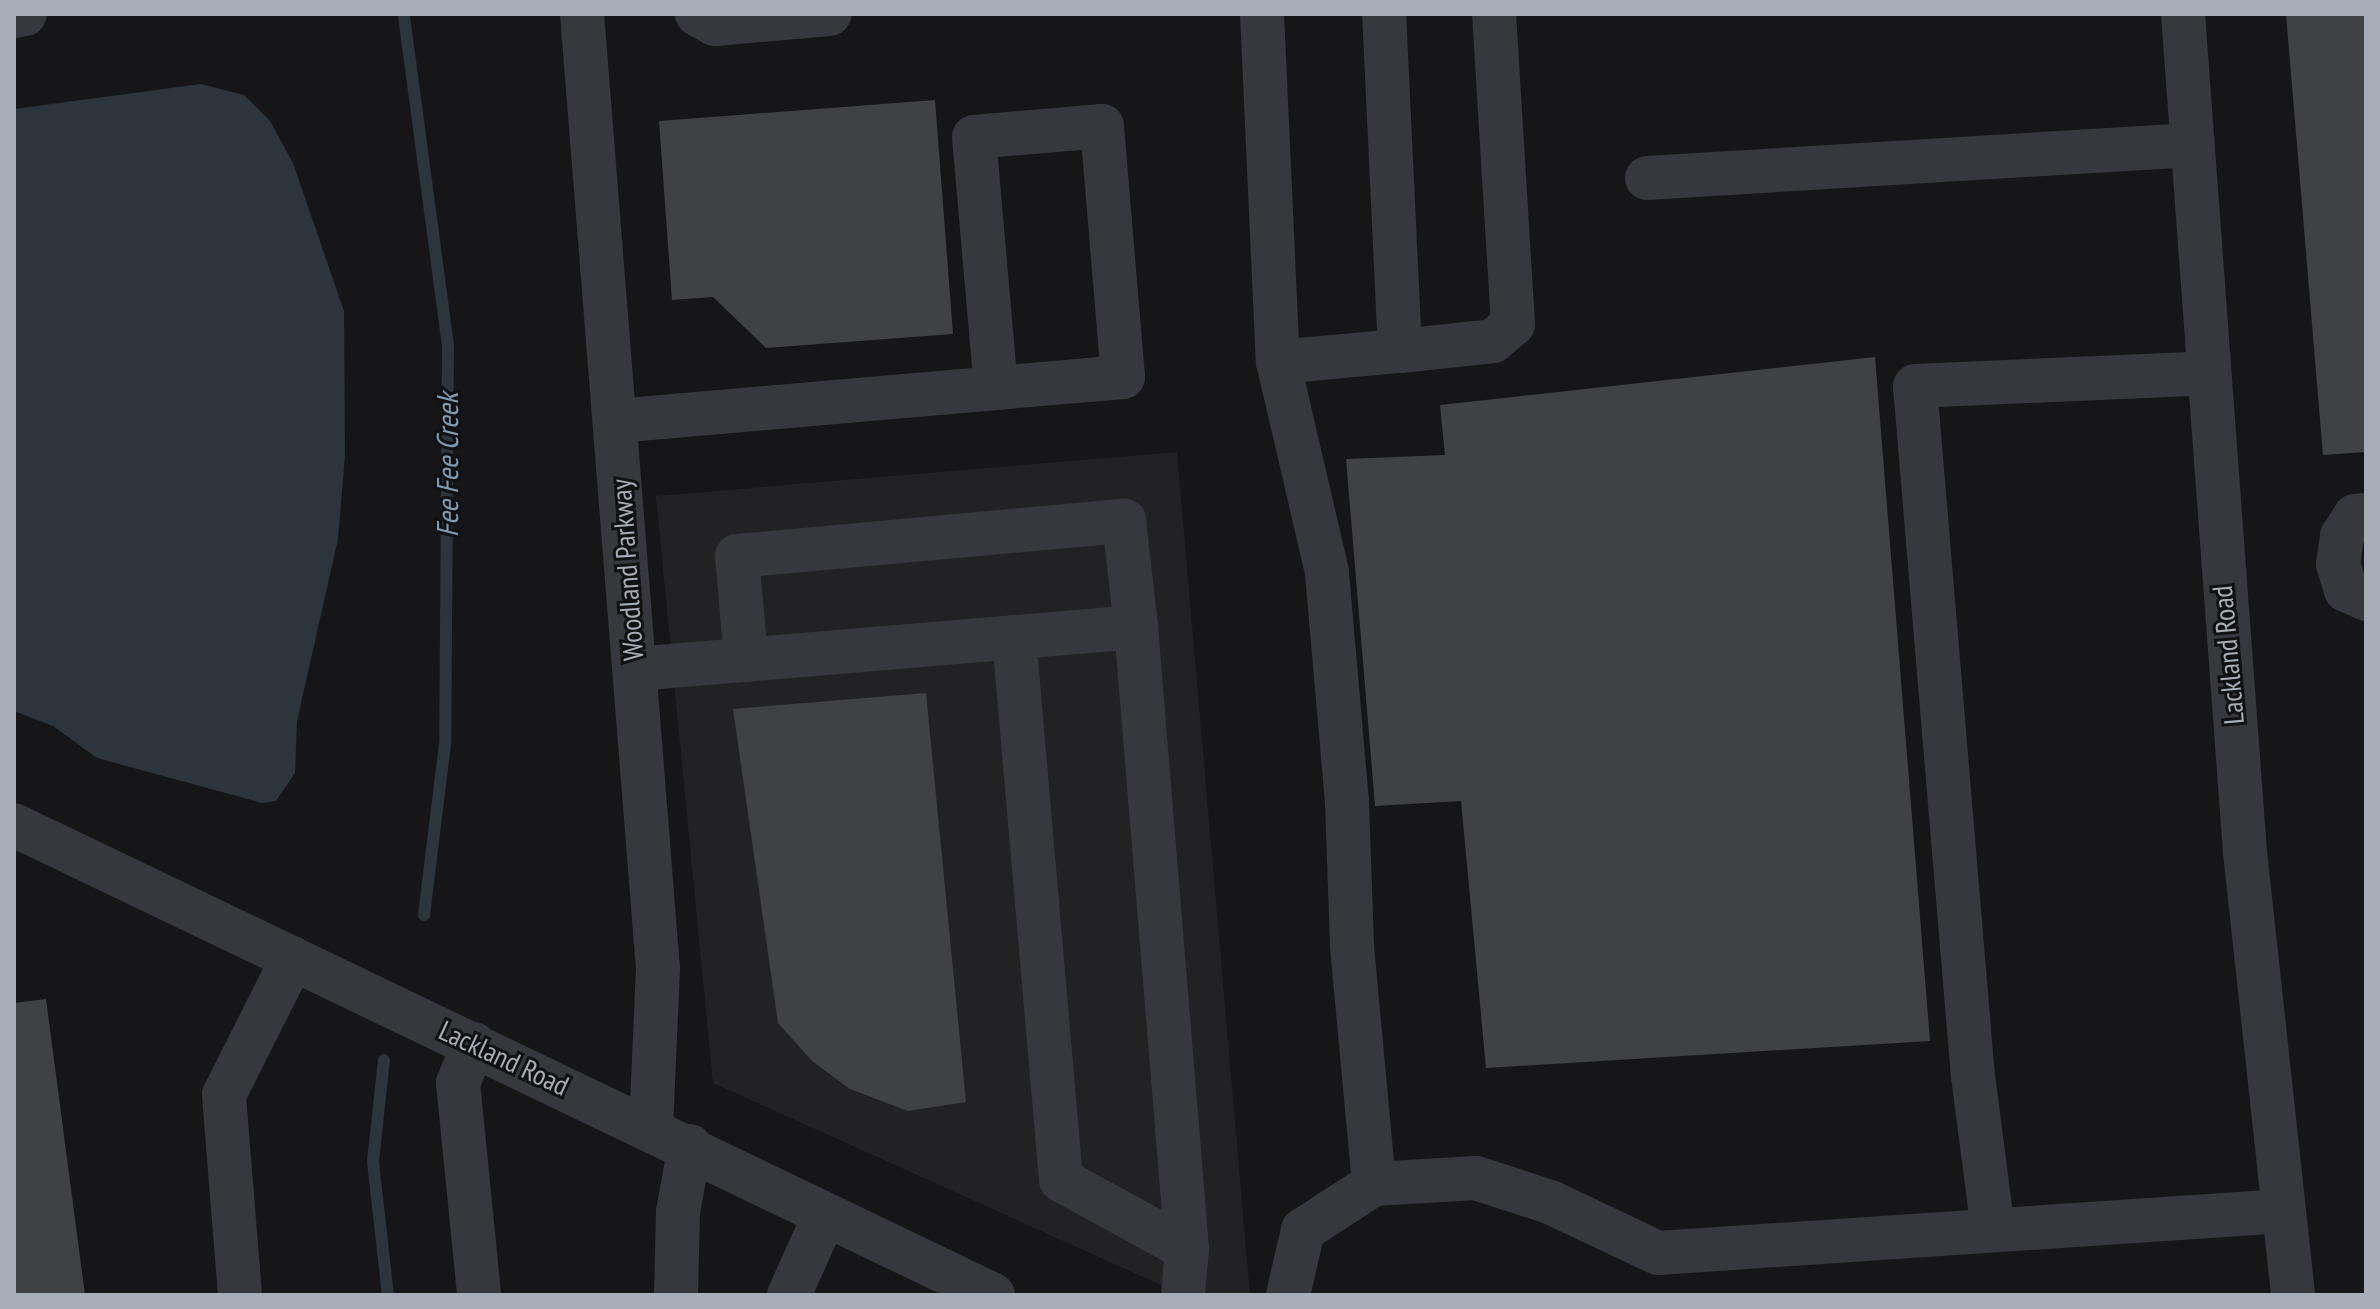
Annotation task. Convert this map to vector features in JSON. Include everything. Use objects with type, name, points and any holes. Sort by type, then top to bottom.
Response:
[{"type":"street","points":[[14,16],[25,14]]},
{"type":"street","name":"Woodland Parkway","points":[[582,14],[658,968],[651,1127]]},
{"type":"street","points":[[697,14],[715,24],[830,14]]},
{"type":"street","points":[[1262,14],[1278,362],[1327,572],[1347,802],[1352,945],[1374,1184]]},
{"type":"street","points":[[1384,14],[1400,351]]},
{"type":"street","points":[[1278,362],[1493,341],[1513,324],[1494,14]]},
{"type":"street","name":"Lackland Road","points":[[2183,14],[2245,852],[2293,1295]]},
{"type":"street","points":[[616,421],[1123,377],[1102,126],[974,137],[996,388]]},
{"type":"street","points":[[1647,178],[2192,145]]},
{"type":"street","points":[[1993,1230],[1973,1077],[1915,386],[2208,373]]},
{"type":"street","points":[[2366,515],[2355,516],[2342,536],[2338,564],[2346,590],[2366,599]]},
{"type":"street","points":[[746,660],[737,556],[1124,521],[1136,627],[1187,1249],[1183,1295]]},
{"type":"street","points":[[635,669],[1136,627]]},
{"type":"street","points":[[1014,637],[1061,1180],[1187,1249]]},
{"type":"street","name":"Lackland Road","points":[[14,825],[651,1127],[993,1295]]},
{"type":"street","points":[[240,1295],[224,1095],[293,958]]},
{"type":"street","points":[[474,1044],[458,1083],[479,1295]]},
{"type":"street","points":[[676,1295],[678,1212],[690,1146]]},
{"type":"street","points":[[1288,1295],[1303,1230],[1374,1184],[1476,1178],[1550,1202],[1658,1253],[2284,1211]]},
{"type":"street","points":[[789,1295],[825,1215]]},
{"type":"shaded area","points":[[201,84],[244,95],[270,121],[293,163],[344,311],[345,455],[338,539],[297,721],[295,773],[276,801],[262,803],[97,758],[53,726],[14,711],[14,109]]},
{"type":"shaded area","points":[[1177,452],[1250,1295],[1183,1295],[713,1083],[656,496]]},
{"type":"building","points":[[2286,14],[2366,14],[2366,452],[2323,455]]},
{"type":"building","points":[[935,100],[953,334],[766,348],[713,297],[672,300],[659,121]]},
{"type":"building","points":[[1875,357],[1930,1041],[1486,1068],[1461,801],[1375,806],[1346,459],[1445,455],[1440,405]]},
{"type":"building","points":[[926,693],[966,1102],[908,1111],[850,1089],[812,1061],[778,1023],[733,709]]},
{"type":"building","points":[[46,999],[85,1295],[14,1295],[14,1003]]},
{"type":"waterway","name":"Fee Fee Creek","points":[[404,16],[448,345],[445,744],[424,915]]},
{"type":"waterway","name":"Fee Fee Creek","points":[[384,1060],[373,1162],[388,1295]]}]
